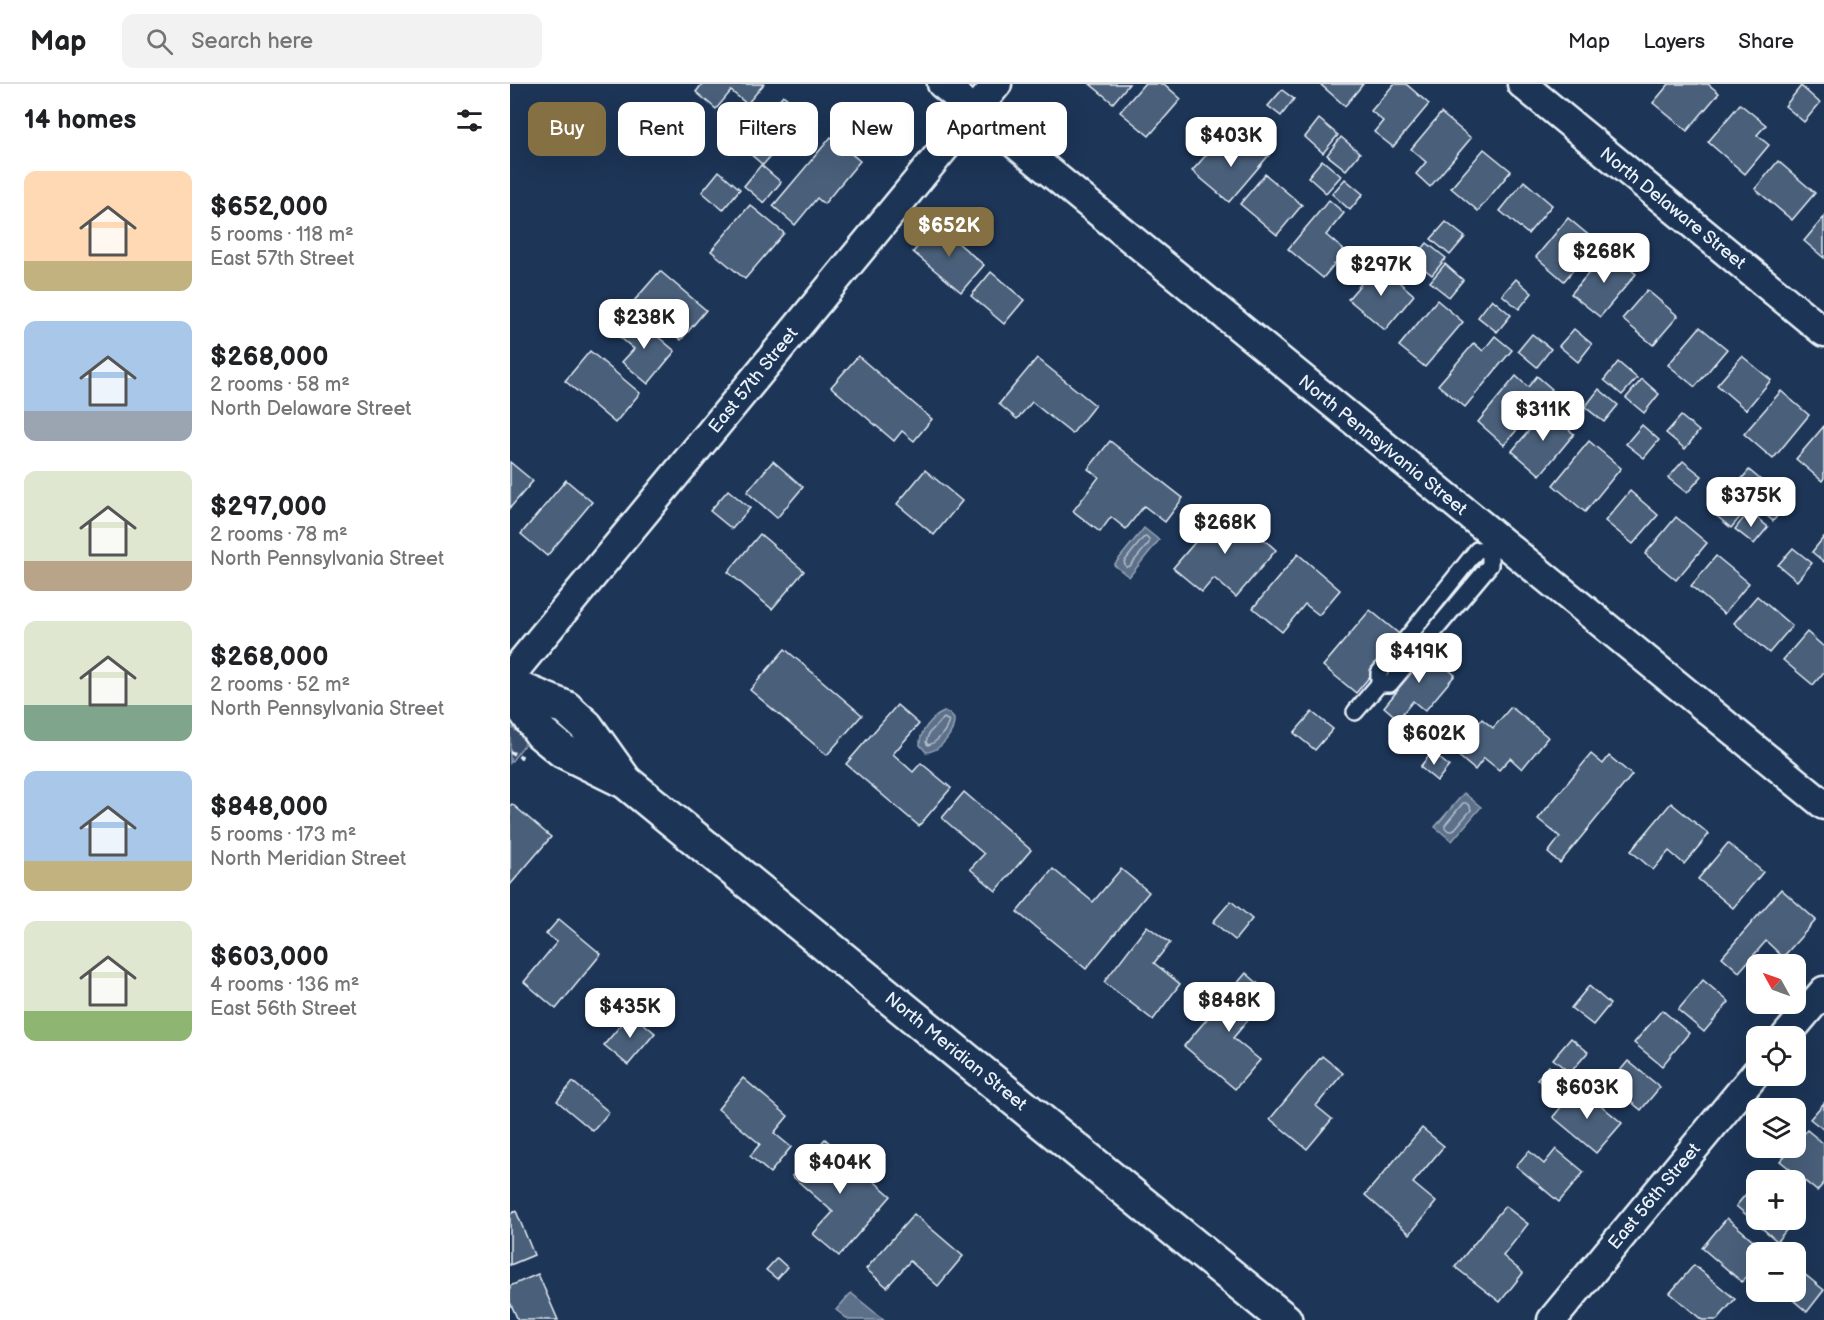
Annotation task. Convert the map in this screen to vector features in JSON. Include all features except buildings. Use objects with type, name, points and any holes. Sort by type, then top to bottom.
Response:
[{"type":"main road","name":"North Meridian Street","points":[[510,687],[566,708],[586,726],[626,782],[1285,1320]]},
{"type":"street","name":"North Pennsylvania Street","points":[[942,84],[965,102]]},
{"type":"street","name":"East 57th Street","points":[[982,102],[997,84]]},
{"type":"street","name":"North Delaware Street","points":[[1522,84],[1824,332]]},
{"type":"street","name":"East 57th Street","points":[[510,676],[937,156]]},
{"type":"street","name":"North Pennsylvania Street","points":[[1030,156],[1494,544],[1824,805]]},
{"type":"street","points":[[1794,1026],[1824,991]]},
{"type":"street","name":"East 56th Street","points":[[1552,1320],[1746,1084]]},
{"type":"lane","points":[[1355,712],[1379,684],[1390,684],[1490,565],[1494,544]]},
{"type":"shaded area","points":[[510,726],[528,740],[510,763]]},
{"type":"water","points":[[1144,528],[1159,540],[1129,577],[1114,565]]},
{"type":"water","points":[[944,712],[950,714],[954,719],[952,730],[941,745],[926,752],[920,745],[924,730],[931,721]]},
{"type":"water","points":[[1464,793],[1481,807],[1452,841],[1435,827]]},
{"type":"water","points":[[851,1293],[884,1320],[849,1320],[836,1310]]}]
